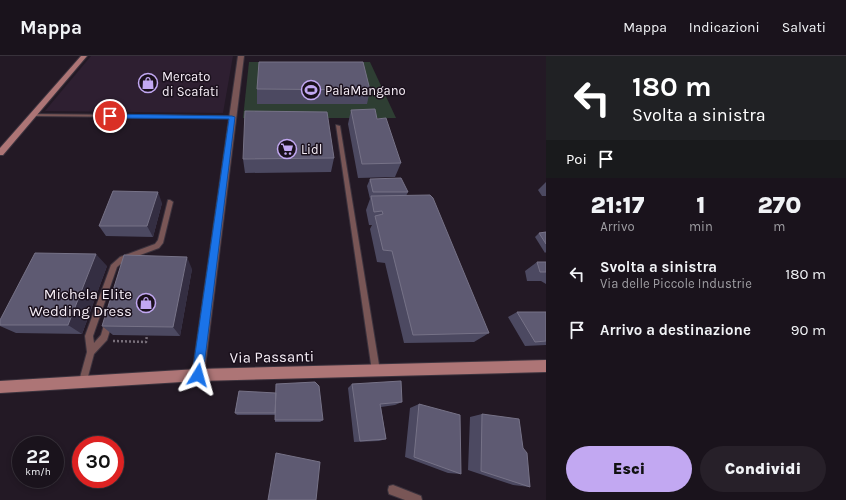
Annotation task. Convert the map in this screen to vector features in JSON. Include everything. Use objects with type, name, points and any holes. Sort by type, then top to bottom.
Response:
[{"type":"street","points":[[0,153],[84,56]]},
{"type":"street","points":[[198,375],[241,56]]},
{"type":"street","name":"Via Passanti","points":[[0,387],[198,375],[546,366]]},
{"type":"lane","points":[[33,115],[232,117]]},
{"type":"lane","points":[[338,126],[376,370]]},
{"type":"lane","points":[[82,381],[91,352],[89,336],[114,264],[124,262],[157,246],[161,241],[170,202]]},
{"type":"lane","points":[[91,352],[104,338],[112,312]]},
{"type":"lane","points":[[393,490],[417,500]]},
{"type":"path","points":[[104,338],[108,341],[146,342],[147,336]]},
{"type":"shaded area","name":"Mercato di Scafati","points":[[91,56],[233,56],[223,113],[45,111]]},
{"type":"green space","points":[[249,62],[370,62],[396,118],[243,118]]},
{"type":"building","points":[[259,62],[363,62],[370,90],[257,89]]},
{"type":"building","points":[[375,109],[377,119],[386,118],[401,163],[362,164],[351,110]]},
{"type":"building","name":"Lidl","points":[[245,111],[327,112],[334,158],[243,159]]},
{"type":"building","points":[[401,178],[408,192],[373,192],[370,179]]},
{"type":"building","points":[[113,191],[158,192],[147,226],[99,226]]},
{"type":"building","points":[[430,195],[433,198],[489,333],[413,335],[392,251],[383,250],[375,216],[383,214],[382,211],[374,212],[371,196]]},
{"type":"building","points":[[546,232],[546,244],[539,233]]},
{"type":"building","points":[[35,253],[96,254],[68,325],[0,325],[0,320]]},
{"type":"building","points":[[124,255],[187,257],[173,327],[102,326]]},
{"type":"building","points":[[537,262],[546,262],[546,272],[540,272]]},
{"type":"building","points":[[517,312],[546,312],[546,341],[535,342]]},
{"type":"building","points":[[401,381],[402,402],[380,404],[386,439],[360,441],[352,384]]},
{"type":"building","points":[[315,382],[319,386],[323,420],[275,420],[276,384]]},
{"type":"building","points":[[239,391],[276,393],[275,413],[235,413]]},
{"type":"building","points":[[419,404],[460,415],[461,474],[414,457]]},
{"type":"building","points":[[482,414],[519,419],[523,448],[527,453],[530,487],[481,471]]},
{"type":"building","points":[[276,453],[320,462],[316,500],[268,500]]},
{"type":"place","name":"Mercato di Scafati","points":[[148,83]]},
{"type":"place","name":"PalaMangano","points":[[311,90]]},
{"type":"place","name":"Lidl","points":[[287,149]]},
{"type":"place","name":"Michela Elite Wedding Dress","points":[[146,303]]},
{"type":"route","points":[[110,116],[232,117],[198,375]]}]
